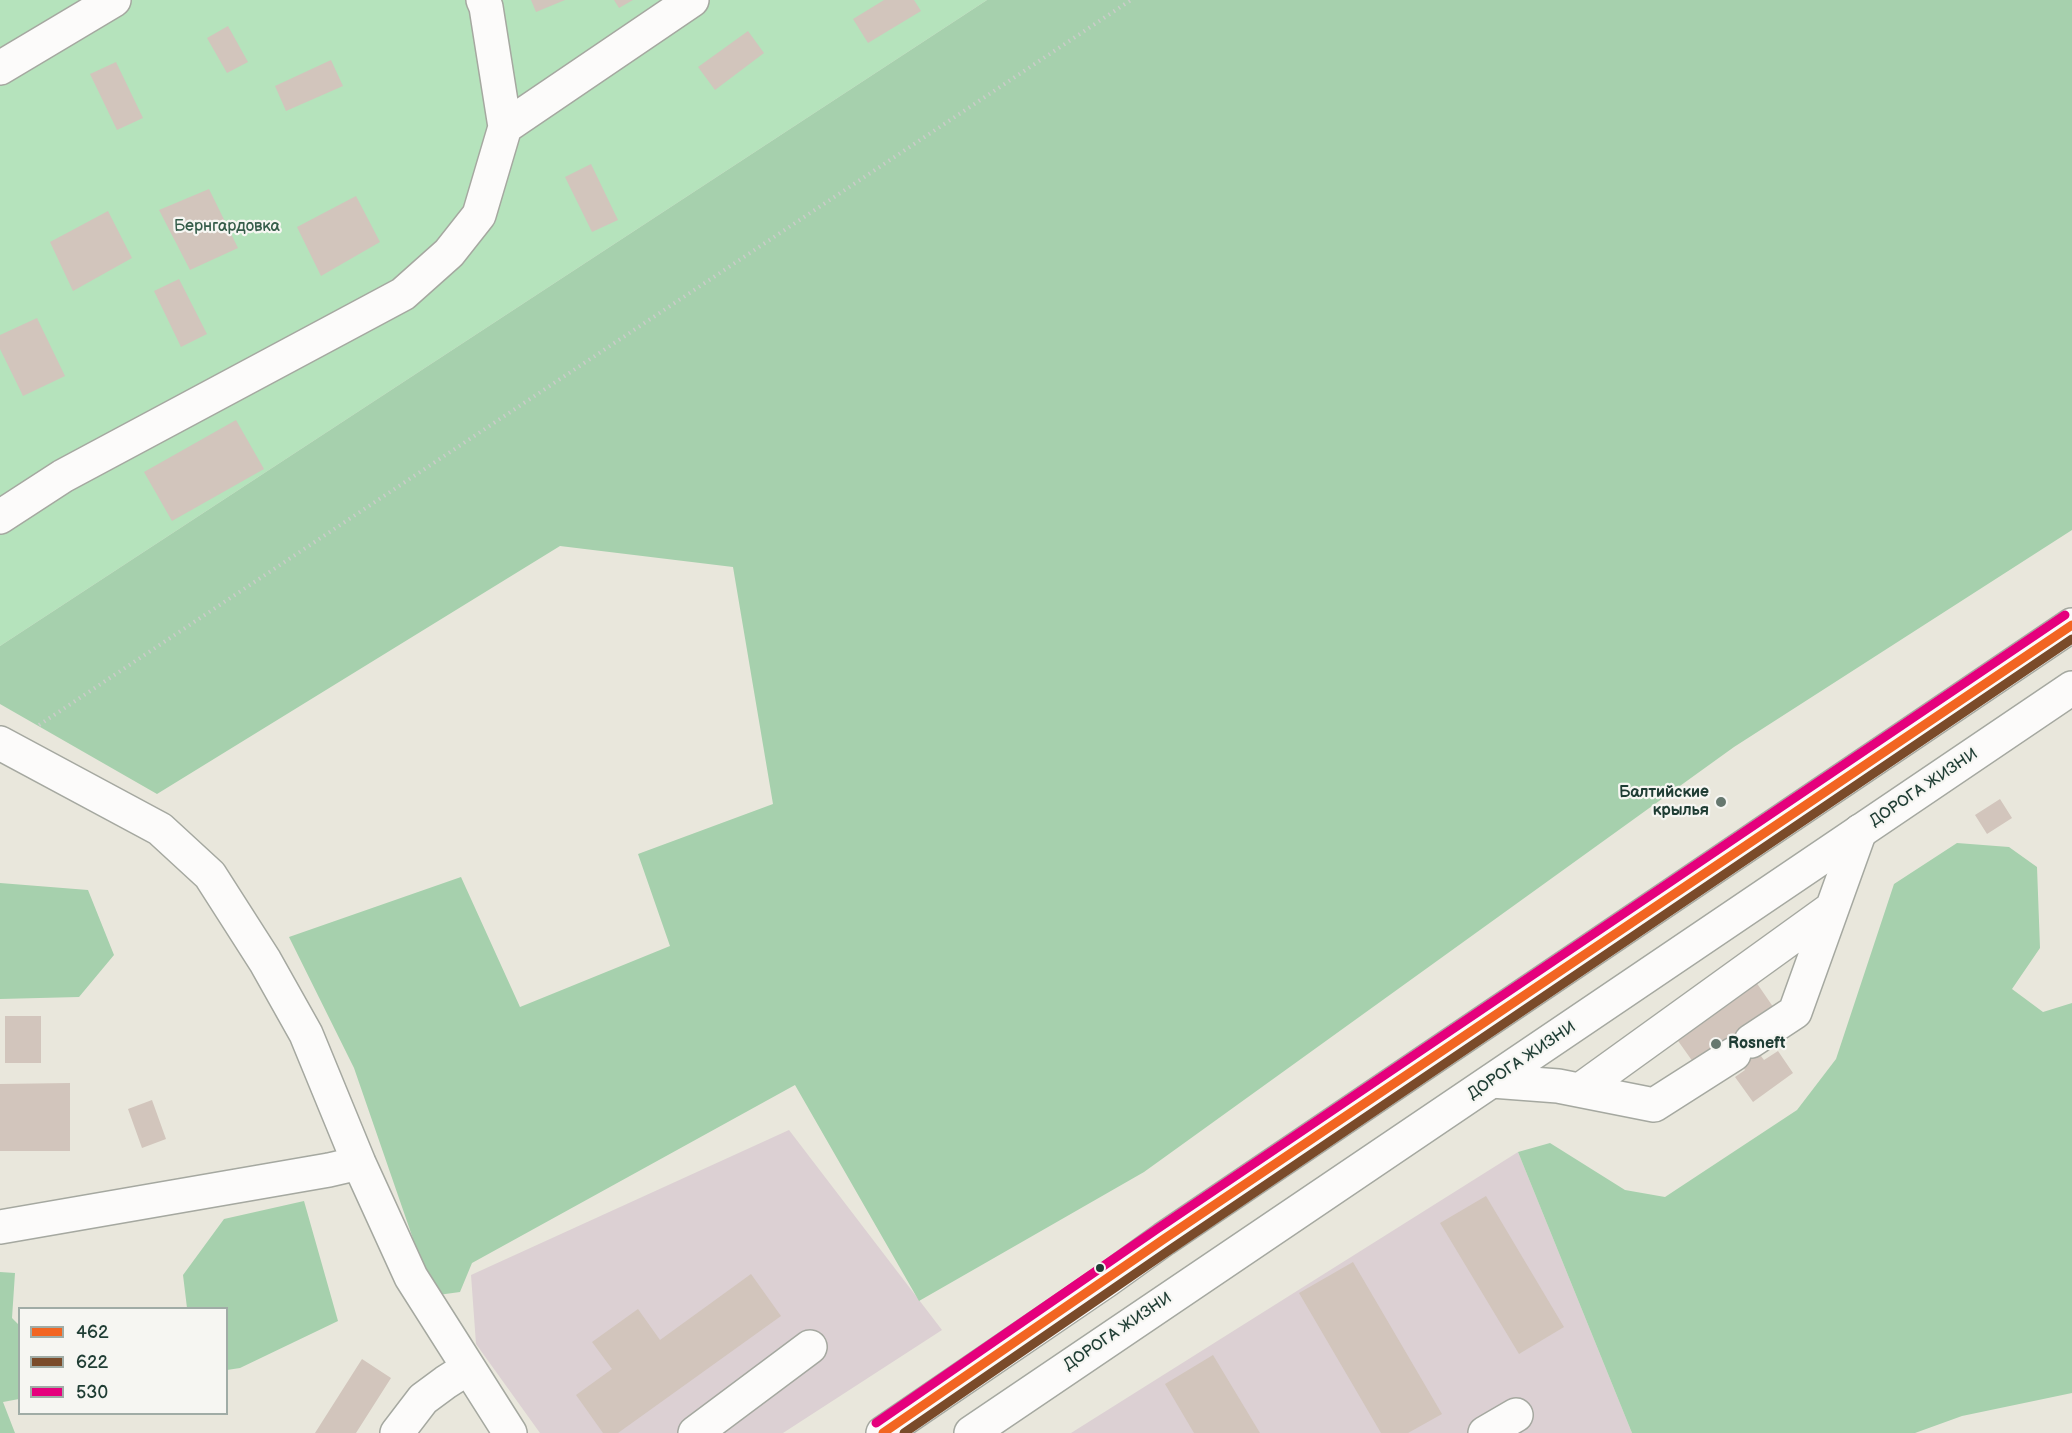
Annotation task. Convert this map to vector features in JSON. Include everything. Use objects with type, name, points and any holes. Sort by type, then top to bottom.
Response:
[{"type":"main road","points":[[0,68],[114,0]]},
{"type":"main road","points":[[0,517],[63,476],[403,294],[449,253],[479,215],[505,128],[483,0]]},
{"type":"main road","points":[[505,128],[692,0]]},
{"type":"main road","points":[[884,1433],[1174,1232],[2072,625]]},
{"type":"main road","name":"ДОРОГА ЖИЗНИ","points":[[971,1433],[2072,688]]},
{"type":"main road","points":[[3,744],[160,830],[210,875],[265,961],[306,1034],[359,1163],[411,1277],[510,1433]]},
{"type":"main road","points":[[1492,1081],[1558,1086],[1654,1105],[1795,1012],[1860,831]]},
{"type":"main road","points":[[1580,1090],[1831,909]]},
{"type":"main road","points":[[0,1227],[359,1163]]},
{"type":"main road","points":[[695,1433],[810,1347]]},
{"type":"main road","points":[[397,1433],[423,1400],[468,1368]]},
{"type":"main road","points":[[1485,1433],[1516,1415]]},
{"type":"path","points":[[3,744],[1131,0]]},
{"type":"shaded area","points":[[789,1130],[942,1330],[783,1433],[540,1433],[476,1344],[471,1275]]},
{"type":"shaded area","points":[[1518,1152],[1632,1433],[1071,1433]]},
{"type":"green space","name":"Бернгардовка","points":[[0,0],[987,0],[0,646]]},
{"type":"green space","points":[[987,0],[2072,0],[2072,530],[1734,747],[1144,1172],[919,1301],[795,1085],[472,1263],[460,1292],[438,1295],[420,1259],[354,1068],[289,937],[461,877],[520,1007],[670,946],[638,854],[773,804],[733,567],[560,546],[157,794],[0,704],[0,646]]},
{"type":"green space","points":[[1957,843],[2009,847],[2037,867],[2040,948],[2012,989],[2043,1012],[2072,1003],[2072,1393],[1962,1416],[1915,1433],[1632,1433],[1518,1152],[1550,1143],[1625,1190],[1665,1197],[1797,1110],[1836,1059],[1894,884]]},
{"type":"green space","points":[[0,883],[88,890],[114,955],[79,997],[0,999]]},
{"type":"green space","points":[[304,1201],[338,1321],[240,1368],[228,1370],[228,1307],[187,1307],[183,1275],[224,1219]]},
{"type":"green space","points":[[0,1272],[15,1273],[12,1318],[18,1324],[18,1399],[3,1402],[15,1433],[0,1433]]},
{"type":"building","points":[[531,0],[565,0],[536,12]]},
{"type":"building","points":[[614,0],[633,0],[619,8]]},
{"type":"building","points":[[884,0],[914,0],[921,11],[868,43],[853,19]]},
{"type":"building","points":[[228,26],[248,62],[227,73],[207,38]]},
{"type":"building","points":[[748,31],[764,53],[715,90],[698,67]]},
{"type":"building","points":[[331,60],[343,86],[286,111],[275,86]]},
{"type":"building","points":[[116,62],[143,118],[117,130],[90,74]]},
{"type":"building","points":[[591,164],[618,220],[592,232],[565,177]]},
{"type":"building","points":[[209,189],[238,248],[190,270],[159,210]]},
{"type":"building","points":[[356,196],[380,242],[321,276],[297,227]]},
{"type":"building","points":[[108,211],[132,258],[73,291],[50,242]]},
{"type":"building","points":[[179,279],[207,334],[181,347],[154,291]]},
{"type":"building","points":[[37,318],[65,376],[23,396],[0,349],[0,335]]},
{"type":"building","points":[[236,420],[264,469],[172,521],[144,472]]},
{"type":"building","points":[[2000,799],[2012,818],[1987,834],[1975,815]]},
{"type":"building","name":"Rosneft","points":[[1756,982],[1778,1014],[1746,1036],[1764,1060],[1778,1051],[1793,1073],[1753,1102],[1735,1077],[1745,1070],[1729,1047],[1698,1069],[1676,1038]]},
{"type":"building","points":[[5,1016],[41,1016],[41,1063],[5,1063]]},
{"type":"building","points":[[70,1083],[70,1151],[0,1151],[0,1084]]},
{"type":"building","points":[[152,1100],[166,1139],[142,1148],[128,1109]]},
{"type":"building","points":[[1486,1196],[1564,1327],[1519,1354],[1440,1223]]},
{"type":"building","points":[[1353,1262],[1442,1414],[1408,1433],[1381,1433],[1299,1293]]},
{"type":"building","points":[[751,1274],[781,1316],[618,1433],[603,1433],[576,1395],[612,1369],[592,1342],[638,1309],[660,1340]]},
{"type":"building","points":[[1213,1355],[1260,1433],[1194,1433],[1165,1384]]},
{"type":"building","points":[[362,1359],[391,1378],[356,1433],[315,1433]]},
{"type":"transit line","name":"530","points":[[876,1423],[1157,1229],[2065,615]]},
{"type":"transit line","name":"462","points":[[883,1433],[1164,1239],[2072,625]]},
{"type":"transit line","name":"622","points":[[904,1433],[1171,1249],[2072,639]]},
{"type":"place","name":"Балтийские крылья","points":[[1721,802]]},
{"type":"place","name":"Rosneft","points":[[1716,1044]]}]
